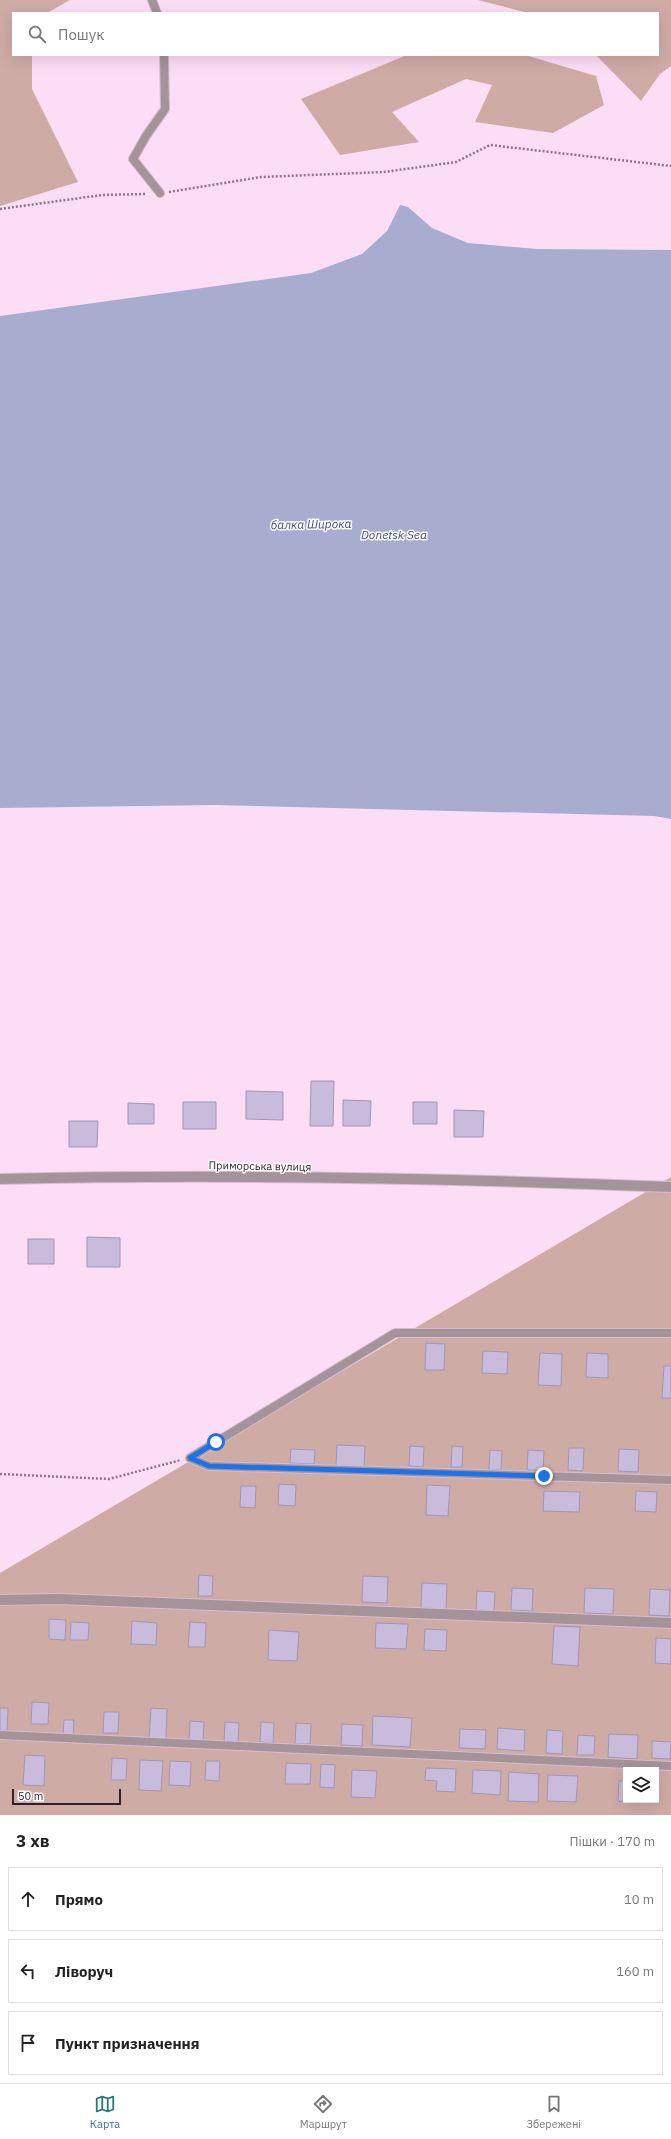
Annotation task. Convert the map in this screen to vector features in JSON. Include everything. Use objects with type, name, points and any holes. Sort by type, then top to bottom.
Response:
[{"type":"street","name":"Приморська вулиця","points":[[0,1178],[143,1176],[520,1182],[671,1187]]},
{"type":"street","points":[[0,1600],[59,1599],[671,1623]]},
{"type":"lane","points":[[152,0],[157,12]]},
{"type":"lane","points":[[160,193],[134,159],[146,136],[165,109],[164,56]]},
{"type":"lane","points":[[190,1458],[396,1333],[671,1333]]},
{"type":"lane","points":[[190,1458],[209,1466],[671,1480]]},
{"type":"lane","points":[[0,1735],[671,1766]]},
{"type":"path","points":[[0,209],[102,195],[160,193],[261,178],[398,170],[456,162],[490,145],[671,166]]},
{"type":"path","points":[[0,1474],[109,1479],[190,1458]]},
{"type":"shaded area","points":[[0,0],[70,0],[49,12],[12,12],[12,56],[32,56],[32,89],[78,182],[0,206]]},
{"type":"shaded area","points":[[478,0],[671,0],[671,66],[660,74],[641,101],[597,56],[659,56],[659,12],[524,12]]},
{"type":"shaded area","points":[[405,56],[528,56],[596,76],[604,105],[553,133],[475,122],[492,85],[466,79],[392,112],[419,142],[340,155],[301,99]]},
{"type":"shaded area","points":[[671,1177],[671,1815],[0,1815],[0,1573]]},
{"type":"water","name":"Donetsk Sea","points":[[400,205],[408,207],[432,228],[468,243],[537,249],[671,250],[671,819],[654,816],[215,805],[0,808],[0,316],[311,273],[362,254],[387,231]]},
{"type":"building","points":[[311,1081],[334,1081],[333,1126],[310,1126]]},
{"type":"building","points":[[246,1091],[283,1092],[283,1120],[246,1119]]},
{"type":"building","points":[[343,1100],[371,1101],[370,1126],[343,1126]]},
{"type":"building","points":[[183,1102],[216,1102],[216,1129],[183,1129]]},
{"type":"building","points":[[413,1102],[437,1102],[437,1124],[413,1124]]},
{"type":"building","points":[[128,1103],[154,1104],[154,1124],[128,1124]]},
{"type":"building","points":[[454,1110],[484,1111],[483,1137],[454,1137]]},
{"type":"building","points":[[69,1121],[98,1121],[97,1147],[69,1147]]},
{"type":"building","points":[[87,1237],[120,1238],[120,1267],[87,1267]]},
{"type":"building","points":[[28,1239],[54,1239],[54,1264],[28,1264]]},
{"type":"building","points":[[426,1343],[445,1344],[444,1370],[425,1370]]},
{"type":"building","points":[[483,1351],[508,1352],[507,1374],[482,1373]]},
{"type":"building","points":[[540,1353],[562,1354],[561,1386],[538,1385]]},
{"type":"building","points":[[587,1353],[608,1354],[608,1378],[586,1377]]},
{"type":"building","points":[[664,1366],[671,1366],[671,1398],[662,1398]]},
{"type":"building","points":[[337,1445],[365,1446],[364,1467],[336,1466]]},
{"type":"building","points":[[410,1446],[424,1447],[423,1467],[409,1466]]},
{"type":"building","points":[[452,1446],[463,1447],[462,1467],[451,1467]]},
{"type":"building","points":[[569,1448],[584,1448],[583,1471],[568,1470]]},
{"type":"building","points":[[291,1449],[315,1450],[314,1464],[290,1463]]},
{"type":"building","points":[[619,1449],[639,1450],[638,1472],[618,1471]]},
{"type":"building","points":[[490,1450],[502,1451],[501,1470],[489,1470]]},
{"type":"building","points":[[528,1450],[544,1451],[543,1470],[527,1470]]},
{"type":"building","points":[[279,1484],[296,1485],[295,1506],[278,1505]]},
{"type":"building","points":[[427,1485],[450,1486],[448,1516],[426,1515]]},
{"type":"building","points":[[241,1486],[256,1486],[255,1508],[240,1507]]},
{"type":"building","points":[[544,1491],[580,1492],[579,1512],[543,1511]]},
{"type":"building","points":[[636,1491],[657,1492],[656,1512],[635,1511]]},
{"type":"building","points":[[199,1575],[213,1576],[212,1596],[198,1596]]},
{"type":"building","points":[[363,1576],[388,1577],[387,1603],[362,1602]]},
{"type":"building","points":[[422,1583],[447,1584],[446,1609],[421,1608]]},
{"type":"building","points":[[512,1588],[533,1589],[532,1611],[511,1610]]},
{"type":"building","points":[[585,1588],[614,1589],[613,1614],[584,1613]]},
{"type":"building","points":[[650,1589],[670,1590],[669,1616],[649,1615]]},
{"type":"building","points":[[477,1591],[495,1592],[494,1611],[476,1610]]},
{"type":"building","points":[[49,1619],[66,1620],[65,1640],[49,1639]]},
{"type":"building","points":[[132,1621],[157,1623],[156,1645],[131,1644]]},
{"type":"building","points":[[71,1622],[89,1623],[88,1640],[70,1640]]},
{"type":"building","points":[[190,1622],[206,1623],[205,1647],[188,1647]]},
{"type":"building","points":[[376,1623],[408,1624],[406,1649],[375,1648]]},
{"type":"building","points":[[554,1626],[580,1627],[578,1666],[552,1664]]},
{"type":"building","points":[[425,1629],[447,1630],[446,1651],[424,1650]]},
{"type":"building","points":[[269,1630],[299,1632],[297,1661],[268,1660]]},
{"type":"building","points":[[656,1638],[671,1639],[671,1664],[655,1663]]},
{"type":"building","points":[[32,1702],[49,1703],[48,1724],[31,1724]]},
{"type":"building","points":[[0,1708],[8,1708],[7,1733],[0,1732]]},
{"type":"building","points":[[151,1708],[167,1709],[166,1739],[149,1738]]},
{"type":"building","points":[[104,1712],[119,1712],[118,1733],[103,1733]]},
{"type":"building","points":[[373,1716],[412,1718],[410,1747],[372,1745]]},
{"type":"building","points":[[64,1720],[74,1720],[73,1736],[63,1735]]},
{"type":"building","points":[[190,1721],[204,1722],[203,1742],[189,1742]]},
{"type":"building","points":[[225,1722],[239,1723],[238,1743],[224,1742]]},
{"type":"building","points":[[261,1722],[274,1723],[273,1743],[260,1742]]},
{"type":"building","points":[[296,1723],[311,1724],[310,1744],[295,1744]]},
{"type":"building","points":[[342,1724],[363,1725],[362,1746],[341,1745]]},
{"type":"building","points":[[498,1728],[525,1730],[524,1751],[497,1749]]},
{"type":"building","points":[[460,1729],[486,1730],[485,1749],[459,1748]]},
{"type":"building","points":[[547,1730],[563,1731],[562,1754],[546,1753]]},
{"type":"building","points":[[609,1734],[638,1735],[637,1759],[608,1757]]},
{"type":"building","points":[[578,1735],[595,1736],[594,1755],[577,1755]]},
{"type":"building","points":[[652,1741],[671,1742],[670,1759],[652,1758]]},
{"type":"building","points":[[25,1755],[45,1756],[44,1786],[23,1785]]},
{"type":"building","points":[[112,1758],[127,1759],[126,1780],[111,1780]]},
{"type":"building","points":[[140,1760],[163,1761],[161,1791],[139,1790]]},
{"type":"building","points":[[170,1761],[191,1762],[190,1786],[169,1785]]},
{"type":"building","points":[[206,1761],[220,1761],[219,1781],[205,1780]]},
{"type":"building","points":[[286,1763],[311,1764],[310,1784],[285,1784]]},
{"type":"building","points":[[321,1764],[335,1765],[334,1788],[320,1787]]},
{"type":"building","points":[[426,1768],[456,1769],[455,1792],[436,1791],[437,1781],[425,1780]]},
{"type":"building","points":[[352,1770],[377,1771],[375,1798],[351,1797]]},
{"type":"building","points":[[473,1770],[501,1771],[500,1795],[472,1793]]},
{"type":"building","points":[[509,1772],[539,1774],[538,1802],[508,1801]]},
{"type":"building","points":[[548,1775],[578,1776],[576,1802],[547,1801]]},
{"type":"building","points":[[619,1781],[623,1781],[623,1801],[618,1801]]},
{"type":"route","points":[[216,1442],[190,1458],[209,1466],[544,1476]]},
{"type":"water label","name":"балка Широка","points":[[311,524]]}]
